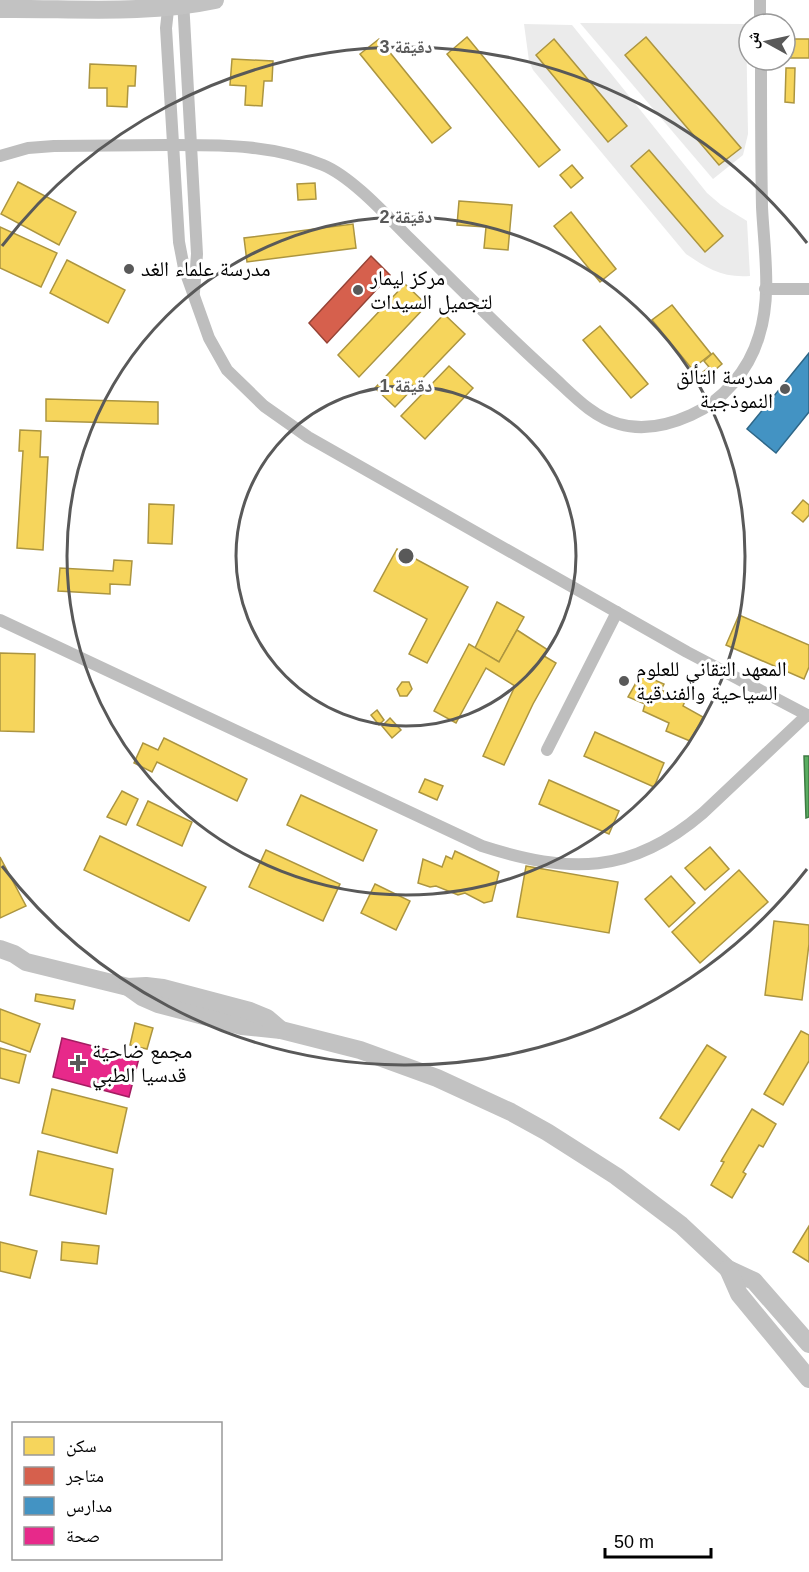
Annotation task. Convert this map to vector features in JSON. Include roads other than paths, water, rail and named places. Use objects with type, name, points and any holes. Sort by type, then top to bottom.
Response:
[{"type":"main road","points":[[0,9],[215,0]]},
{"type":"main road","points":[[0,949],[26,962]]},
{"type":"main road","points":[[0,962],[26,962],[128,987],[158,1004],[242,1026],[281,1030],[350,1047],[399,1063],[474,1094],[520,1117],[582,1153],[624,1182],[681,1225],[728,1269],[754,1281],[809,1344]]},
{"type":"main road","points":[[728,1269],[739,1294],[808,1377]]},
{"type":"street","points":[[176,3],[190,144],[197,254],[194,293]]},
{"type":"street","points":[[0,620],[482,846],[518,858],[548,864],[581,866],[608,864],[637,854],[663,841],[689,825],[808,716],[617,612],[308,438],[264,406],[226,370],[209,338],[181,255],[166,28],[176,3]]},
{"type":"street","points":[[0,156],[27,148],[54,146],[232,145],[278,150],[326,166],[363,193],[533,359],[587,407],[617,424],[630,427],[656,426],[677,421],[697,412],[720,396],[752,356],[760,334],[765,288],[760,72]]},
{"type":"street","points":[[765,288],[809,289]]},
{"type":"street","points":[[547,750],[617,612]]},
{"type":"place","name":"مدرسة علماء الغد","points":[[129,269]]},
{"type":"place","name":"مركز ليمار لتجميل السيدات","points":[[358,290]]},
{"type":"place","name":"مدرسة التألق النموذجية","points":[[785,389]]},
{"type":"place","name":"المعهد التقاني للعلوم السياحية والفندقية","points":[[624,681]]},
{"type":"place","name":"مجمع ضاحية قدسيا الطبي","points":[[78,1063]]}]
